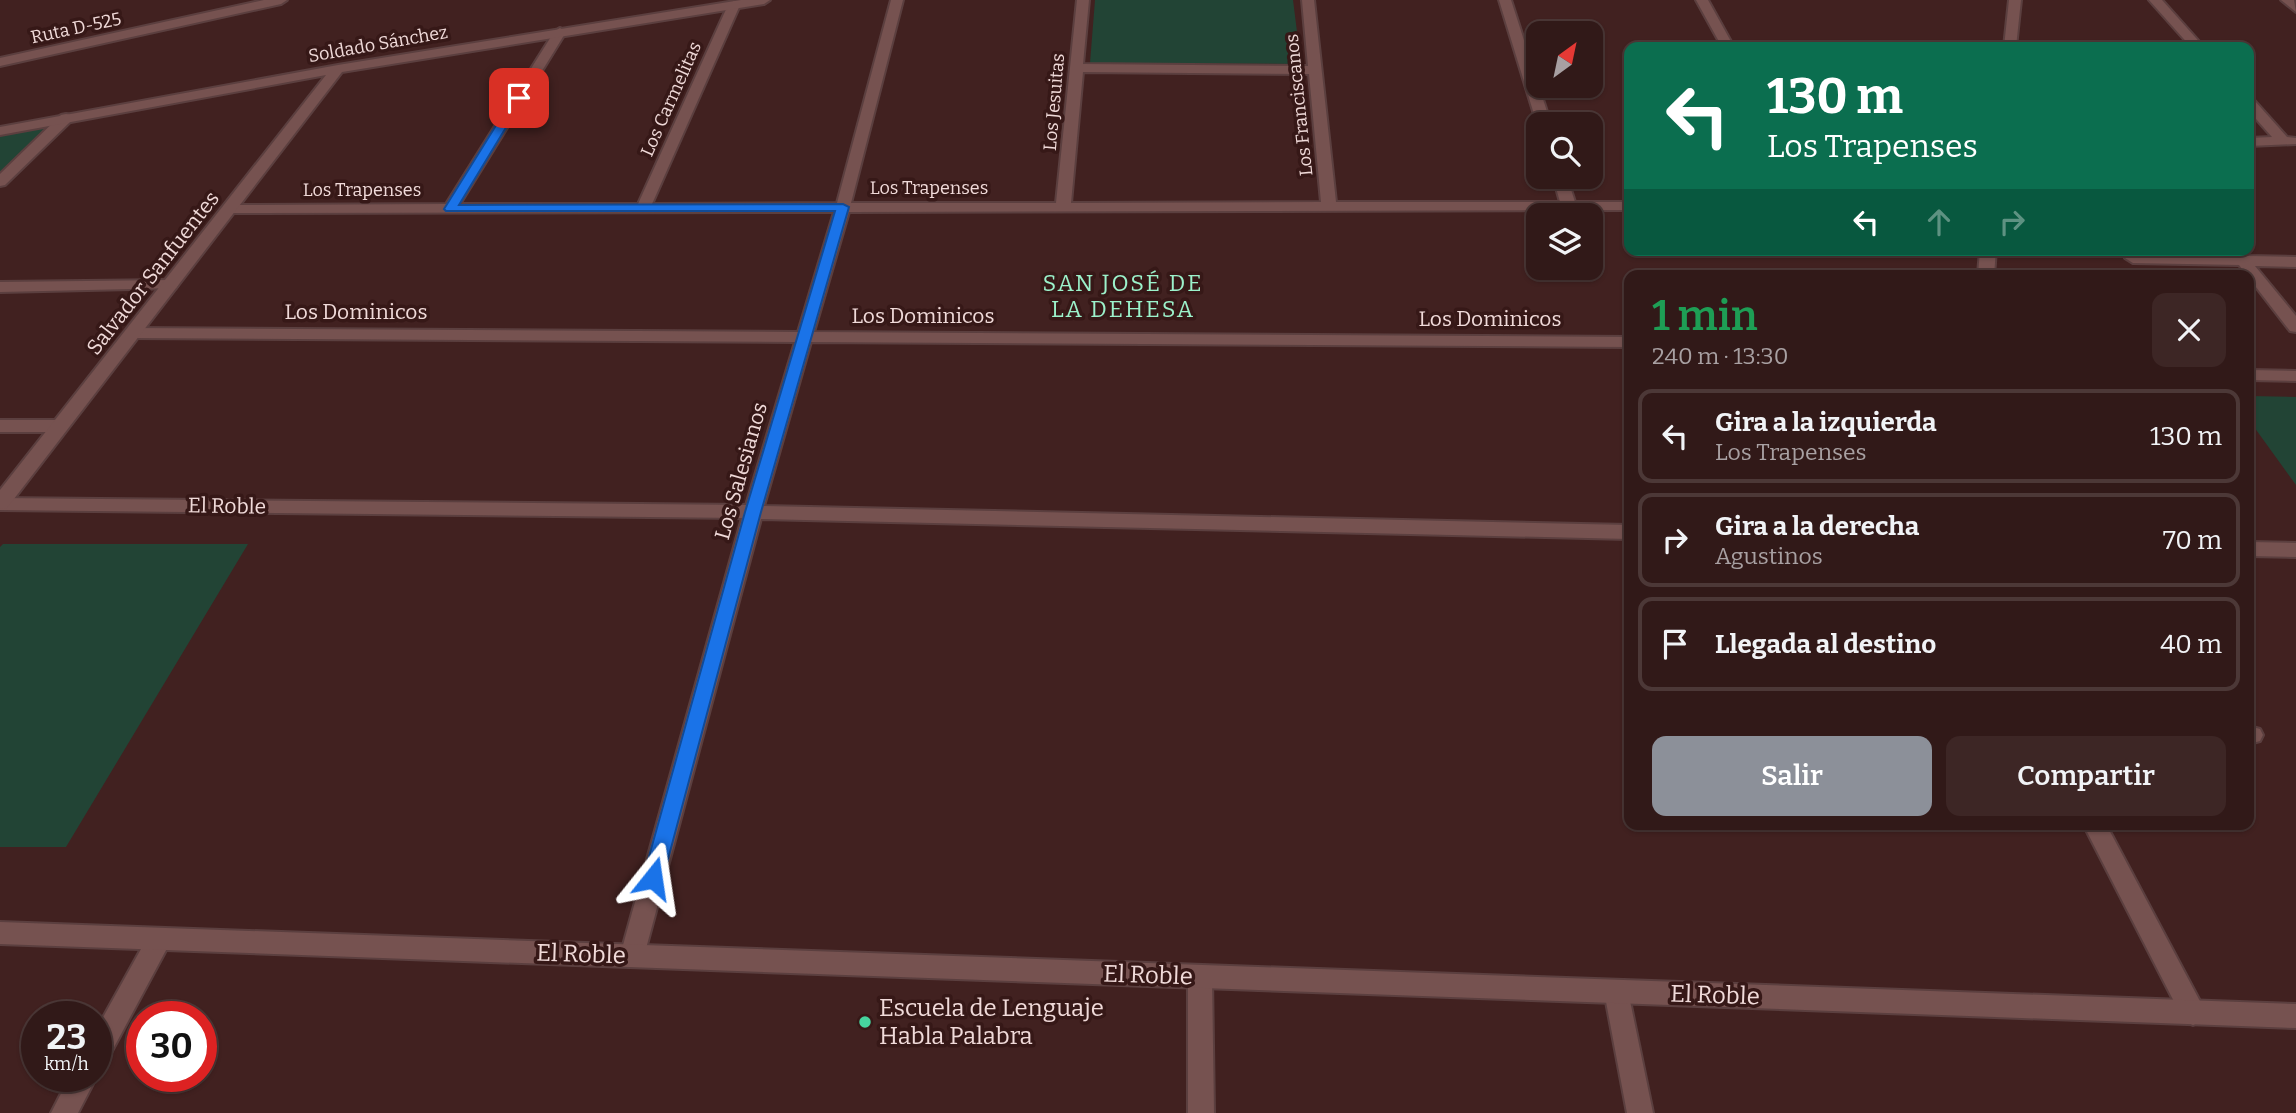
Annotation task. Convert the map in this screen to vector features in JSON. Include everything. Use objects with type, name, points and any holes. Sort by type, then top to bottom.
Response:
[{"type":"street","name":"Ruta D-525","points":[[0,62],[281,0]]},
{"type":"street","name":"Soldado Sánchez","points":[[0,131],[338,69],[764,0]]},
{"type":"street","name":"Los Salesianos","points":[[632,956],[753,512],[843,207],[897,0]]},
{"type":"street","name":"Los Jesuitas","points":[[1063,207],[1083,0]]},
{"type":"street","name":"Los Franciscanos","points":[[1308,0],[1329,206]]},
{"type":"street","points":[[1505,0],[1540,112]]},
{"type":"street","points":[[1702,0],[1725,42]]},
{"type":"street","points":[[2011,42],[2015,0]]},
{"type":"street","points":[[2155,0],[2193,42]]},
{"type":"street","points":[[2287,0],[2296,8]]},
{"type":"street","name":"Los Carmelitas","points":[[643,208],[734,5]]},
{"type":"street","points":[[450,209],[560,32]]},
{"type":"street","points":[[1077,68],[1315,70]]},
{"type":"street","name":"Salvador Sanfuentes","points":[[0,503],[338,69]]},
{"type":"street","points":[[2254,108],[2290,141]]},
{"type":"street","points":[[1,180],[66,117]]},
{"type":"street","points":[[2254,142],[2290,141]]},
{"type":"street","name":"Los Trapenses","points":[[229,209],[1526,206]]},
{"type":"street","name":"Los Trapenses","points":[[1603,206],[1624,206]]},
{"type":"street","points":[[2239,256],[2250,270]]},
{"type":"street","points":[[2133,258],[2239,256],[2296,262]]},
{"type":"street","points":[[2254,275],[2296,327]]},
{"type":"street","points":[[0,287],[170,285]]},
{"type":"street","name":"Los Dominicos","points":[[132,333],[1624,342]]},
{"type":"street","points":[[2254,375],[2296,376]]},
{"type":"street","points":[[0,426],[60,426]]},
{"type":"street","name":"El Roble","points":[[0,503],[753,512],[1624,531]]},
{"type":"street","points":[[2254,549],[2296,550]]},
{"type":"street","points":[[2097,830],[2193,1013]]},
{"type":"street","name":"El Roble","points":[[0,933],[2296,1016]]},
{"type":"street","points":[[112,1026],[160,939]]},
{"type":"street","points":[[1200,976],[1201,1113]]},
{"type":"street","points":[[1616,992],[1640,1113]]},
{"type":"street","points":[[64,1113],[75,1092]]},
{"type":"green space","points":[[1095,0],[1293,0],[1301,64],[1090,63]]},
{"type":"green space","points":[[53,122],[0,173],[0,133]]},
{"type":"green space","points":[[2254,396],[2296,397],[2296,485],[2254,427]]},
{"type":"green space","points":[[3,544],[248,544],[66,847],[0,847],[0,547]]},
{"type":"place","name":"Escuela de Lenguaje Habla Palabra","points":[[865,1022]]},
{"type":"district","name":"SAN JOSÉ DE LA DEHESA","points":[[1123,296]]},
{"type":"route","points":[[519,98],[450,209],[843,207],[753,512],[653,878]]}]
